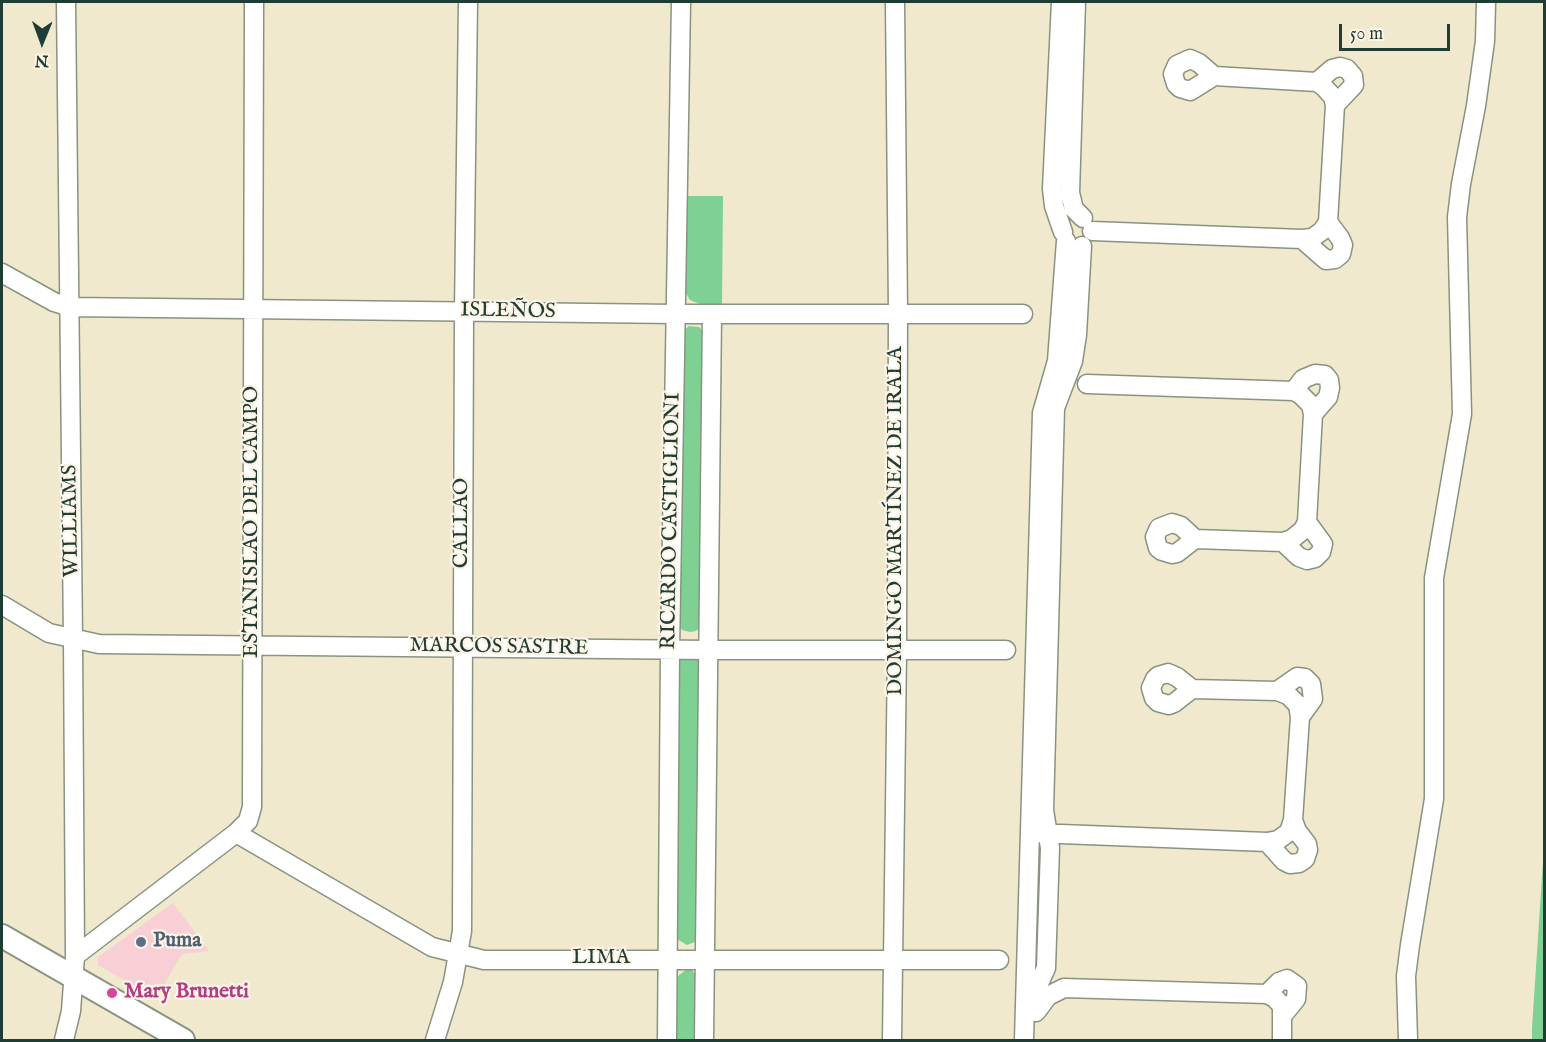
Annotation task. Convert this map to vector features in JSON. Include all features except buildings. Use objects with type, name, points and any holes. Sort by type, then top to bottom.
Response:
[{"type":"main road","points":[[2,936],[74,967],[183,1041]]},
{"type":"street","name":"WILLIAMS","points":[[64,1041],[71,1011],[74,967],[74,639],[66,2]]},
{"type":"street","name":"ESTANISLAO DEL CAMPO","points":[[74,967],[236,833],[248,821],[252,807],[254,2]]},
{"type":"street","name":"CALLAO","points":[[435,1041],[453,982],[462,931],[464,312],[468,2]]},
{"type":"street","name":"RICARDO CASTIGLIONI","points":[[667,1041],[670,650],[681,2]]},
{"type":"street","name":"DOMINGO MARTÍNEZ DE IRALA","points":[[892,1041],[898,313],[895,2]]},
{"type":"street","points":[[1024,1041],[1031,987],[1038,833],[1042,413],[1057,361],[1077,234],[1054,206],[1052,189],[1060,2]]},
{"type":"street","points":[[1038,833],[1044,810],[1055,408],[1073,361],[1077,334],[1077,234],[1070,193],[1076,2]]},
{"type":"street","points":[[1408,1041],[1406,976],[1408,956],[1434,799],[1434,578],[1462,414],[1458,217],[1461,184],[1476,106],[1485,41],[1486,2]]},
{"type":"street","points":[[1317,82],[1332,69],[1340,67],[1347,69],[1353,76],[1354,85],[1335,105]]},
{"type":"street","points":[[1077,234],[1302,239],[1312,238],[1322,231],[1328,222],[1335,105],[1333,97],[1317,82],[1214,76]]},
{"type":"street","points":[[1302,239],[1326,260],[1335,259],[1341,254],[1343,245],[1328,222]]},
{"type":"street","name":"ISLEÑOS","points":[[2,273],[54,302],[70,307],[676,314],[1023,314]]},
{"type":"street","name":"RICARDO CASTIGLIONI","points":[[704,1041],[712,314]]},
{"type":"street","points":[[1073,361],[1087,384]]},
{"type":"street","points":[[1294,391],[1303,379],[1315,374],[1325,375],[1329,380],[1329,397],[1313,414]]},
{"type":"street","points":[[1055,408],[1074,389],[1087,384],[1294,391],[1301,395],[1311,405],[1313,414],[1307,522],[1303,530],[1292,539],[1283,542],[1195,539]]},
{"type":"street","points":[[1283,542],[1299,557],[1307,560],[1315,558],[1321,552],[1323,544],[1307,522]]},
{"type":"street","name":"MARCOS SASTRE","points":[[2,605],[49,633],[99,644],[670,650],[1006,650]]},
{"type":"street","points":[[1038,833],[1267,842],[1278,840],[1289,832],[1293,820],[1300,717],[1298,705],[1288,695],[1276,691],[1192,689]]},
{"type":"street","points":[[1267,842],[1284,861],[1290,864],[1299,863],[1305,859],[1307,844],[1297,831],[1293,820]]},
{"type":"street","name":"LIMA","points":[[236,833],[432,947],[484,960],[999,960]]},
{"type":"street","points":[[1038,833],[1050,848],[1046,968],[1055,982],[1064,988]]},
{"type":"street","points":[[1035,1041],[1036,1012],[1031,987],[1046,968]]},
{"type":"street","points":[[1036,1012],[1048,996],[1064,988],[1267,994],[1279,982],[1287,979],[1297,986],[1296,999],[1283,1015],[1282,1041]]},
{"type":"shaded area","points":[[173,903],[209,951],[182,954],[156,998],[98,965],[98,957]]},
{"type":"green space","points":[[686,196],[723,196],[722,304],[700,304],[690,300],[685,291]]},
{"type":"green space","points":[[689,326],[699,327],[703,331],[701,627],[690,632],[682,630],[679,626],[684,330]]},
{"type":"green space","points":[[681,657],[699,658],[697,941],[687,945],[677,939],[676,935],[679,661]]},
{"type":"green space","points":[[1544,846],[1544,1040],[1532,1040],[1532,1028]]},
{"type":"green space","points":[[687,969],[692,970],[699,980],[698,1040],[675,1040],[676,983],[678,976]]},
{"type":"place","name":"Puma","points":[[141,942]]},
{"type":"place","name":"Mary Brunetti","points":[[112,993]]}]
